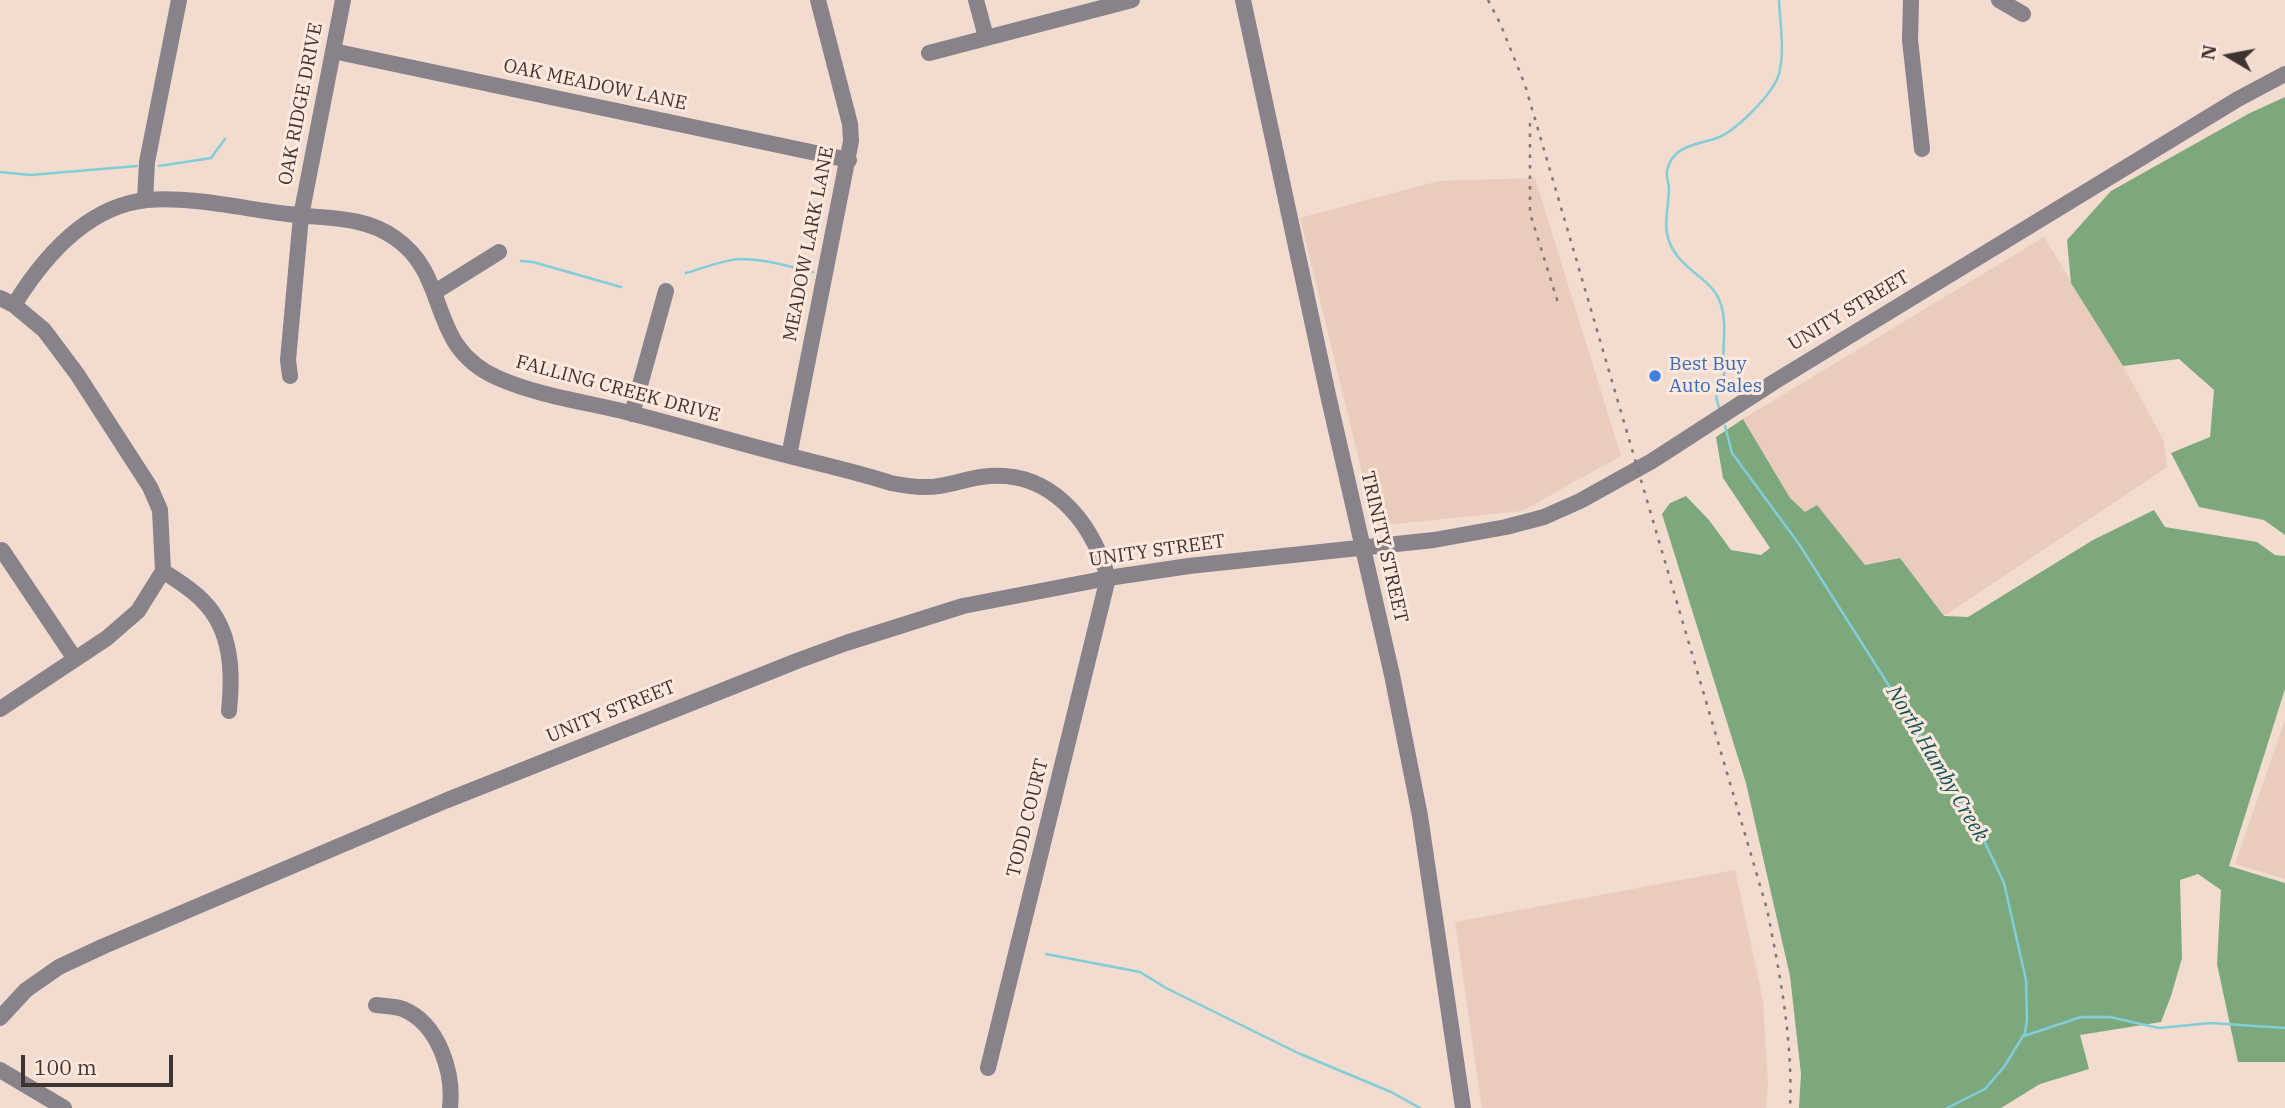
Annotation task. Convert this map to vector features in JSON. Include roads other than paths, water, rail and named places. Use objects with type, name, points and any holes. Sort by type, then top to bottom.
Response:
[{"type":"street","points":[[145,201],[148,162],[179,0]]},
{"type":"street","name":"OAK RIDGE DRIVE","points":[[290,376],[288,360],[301,216],[343,0]]},
{"type":"street","name":"MEADOW LARK LANE","points":[[789,456],[849,160],[850,124],[818,0]]},
{"type":"street","points":[[976,0],[986,37]]},
{"type":"street","points":[[929,53],[1132,0]]},
{"type":"street","name":"TRINITY STREET","points":[[1243,0],[1392,675],[1420,816],[1463,1108]]},
{"type":"street","points":[[1911,0],[1910,40],[1922,149]]},
{"type":"street","points":[[1999,0],[2023,14]]},
{"type":"street","name":"OAK MEADOW LANE","points":[[333,51],[849,160]]},
{"type":"street","name":"UNITY STREET","points":[[0,1018],[26,990],[52,971],[104,946],[445,801],[846,643],[963,606],[1108,578],[1194,566],[1363,549],[1506,527],[1544,517],[1580,501],[1651,461],[1774,382],[2238,99],[2285,74]]},
{"type":"street","name":"FALLING CREEK DRIVE","points":[[7,302],[73,234],[103,215],[145,201],[181,201],[348,219],[373,225],[396,238],[413,253],[424,268],[435,292],[441,317],[454,344],[466,357],[496,378],[535,391],[912,487],[936,487],[983,476],[1016,478],[1033,483],[1056,494],[1088,530],[1108,578]]},
{"type":"street","points":[[435,292],[499,252]]},
{"type":"street","points":[[632,414],[666,290]]},
{"type":"street","points":[[0,709],[107,638],[138,611],[163,571],[160,510],[150,486],[77,374],[44,330],[7,302]]},
{"type":"street","points":[[2,550],[75,659]]},
{"type":"street","points":[[163,571],[203,600],[220,623],[228,650],[232,682],[229,711]]},
{"type":"street","name":"TODD COURT","points":[[988,1068],[1108,578]]},
{"type":"street","points":[[376,1005],[401,1008],[419,1019],[428,1030],[449,1071],[452,1089],[450,1108]]},
{"type":"street","points":[[0,1070],[64,1108]]},
{"type":"waterway","name":"North Hamby Creek","points":[[1719,408],[1716,396],[1724,382],[1723,313],[1714,291],[1679,258],[1669,240],[1666,223],[1669,187],[1667,171],[1670,162],[1680,151],[1717,138],[1743,120],[1762,101],[1775,82],[1781,65],[1782,47],[1779,0]]},
{"type":"waterway","points":[[159,166],[211,158],[225,139]]},
{"type":"waterway","points":[[0,172],[30,175],[137,166]]},
{"type":"waterway","points":[[686,273],[741,259],[813,272]]},
{"type":"waterway","points":[[521,261],[621,287]]},
{"type":"waterway","name":"North Hamby Creek","points":[[1725,426],[1732,453],[1799,544],[1891,689],[1981,834],[2004,883],[2026,980],[2025,1033],[2004,1067],[1985,1089],[1947,1108]]},
{"type":"waterway","points":[[1046,954],[1140,972],[1166,988],[1298,1053],[1391,1092],[1420,1108]]},
{"type":"waterway","points":[[2024,1036],[2081,1017],[2110,1017],[2159,1028],[2211,1023],[2285,1028]]},
{"type":"railway","points":[[1488,0],[1525,85],[1767,909],[1781,983],[1790,1058],[1790,1108]]},
{"type":"railway","points":[[1530,123],[1530,213],[1559,306]]},
{"type":"place","name":"Best Buy Auto Sales","points":[[1655,376]]}]
